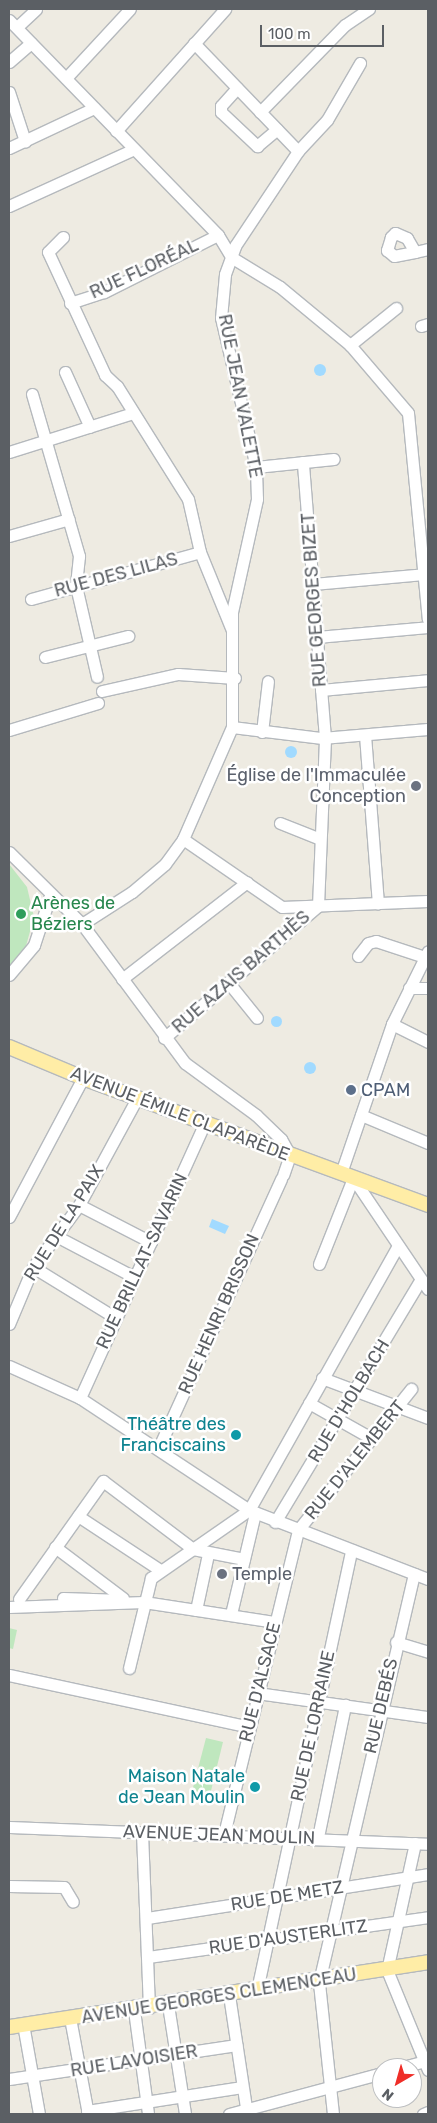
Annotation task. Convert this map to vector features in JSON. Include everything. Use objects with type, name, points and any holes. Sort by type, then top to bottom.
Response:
[{"type":"main road","name":"AVENUE ÉMILE CLAPARÈDE","points":[[9,1047],[83,1078],[428,1206]]},
{"type":"main road","name":"AVENUE GEORGES CLEMENCEAU","points":[[9,2026],[150,2008],[257,1990],[319,1982],[428,1962]]},
{"type":"street","points":[[36,9],[13,24],[218,235],[231,257],[280,287],[350,344],[408,413],[424,523],[424,574],[428,619]]},
{"type":"street","points":[[66,78],[130,9]]},
{"type":"street","points":[[116,131],[225,9]]},
{"type":"street","points":[[260,112],[345,24],[369,9]]},
{"type":"street","points":[[9,62],[31,43]]},
{"type":"street","points":[[194,44],[298,151]]},
{"type":"street","points":[[231,257],[298,151],[327,120],[360,63]]},
{"type":"street","points":[[237,88],[221,106],[221,112],[257,146],[277,129]]},
{"type":"street","points":[[9,92],[25,141]]},
{"type":"street","points":[[9,148],[94,108]]},
{"type":"street","points":[[9,206],[134,149]]},
{"type":"street","name":"RUE FLORÉAL","points":[[70,303],[104,292],[218,235]]},
{"type":"street","points":[[63,237],[48,252],[105,375],[133,413],[188,499],[200,552],[231,630]]},
{"type":"street","points":[[415,252],[428,249]]},
{"type":"street","name":"RUE JEAN VALETTE","points":[[82,924],[132,892],[164,864],[183,838],[232,727],[235,678],[231,630],[235,594],[252,535],[256,467],[221,318],[231,257]]},
{"type":"street","points":[[350,344],[396,308]]},
{"type":"street","points":[[65,372],[90,427]]},
{"type":"street","points":[[32,394],[79,556],[76,586],[97,677]]},
{"type":"street","points":[[9,452],[133,413]]},
{"type":"street","points":[[256,467],[334,459]]},
{"type":"street","name":"RUE GEORGES BIZET","points":[[303,462],[325,738],[318,906]]},
{"type":"street","points":[[416,469],[428,466]]},
{"type":"street","points":[[9,536],[69,519]]},
{"type":"street","name":"RUE DES LILAS","points":[[31,599],[200,552]]},
{"type":"street","points":[[313,584],[424,574]]},
{"type":"street","points":[[317,638],[428,627]]},
{"type":"street","points":[[45,658],[128,636]]},
{"type":"street","points":[[102,691],[178,674],[235,678]]},
{"type":"street","points":[[321,690],[428,680]]},
{"type":"street","points":[[262,732],[268,681]]},
{"type":"street","points":[[9,730],[98,704]]},
{"type":"street","points":[[232,727],[325,738],[428,730]]},
{"type":"street","points":[[365,735],[378,904]]},
{"type":"street","points":[[280,823],[320,838]]},
{"type":"street","points":[[183,838],[282,907],[428,901]]},
{"type":"street","points":[[9,852],[50,896],[82,924],[164,1038],[185,1063],[256,1115],[290,1155]]},
{"type":"street","points":[[122,979],[246,882]]},
{"type":"street","points":[[9,976],[34,945],[50,896]]},
{"type":"street","name":"RUE AZAIS BARTHÈS","points":[[164,1038],[318,906]]},
{"type":"street","points":[[319,1264],[347,1176],[361,1115],[392,1024],[427,954],[376,941],[368,943],[358,956]]},
{"type":"street","points":[[228,982],[257,1018]]},
{"type":"street","points":[[409,988],[428,988]]},
{"type":"street","points":[[392,1024],[428,1042]]},
{"type":"street","points":[[10,1209],[83,1078]]},
{"type":"street","name":"RUE DE LA PAIX","points":[[9,1324],[33,1267],[79,1205],[137,1098]]},
{"type":"street","points":[[361,1115],[428,1143]]},
{"type":"street","name":"RUE BRILLAT-SAVARIN","points":[[80,1398],[205,1123]]},
{"type":"street","name":"RUE HENRI BRISSON","points":[[158,1449],[282,1177],[290,1155]]},
{"type":"street","points":[[347,1176],[425,1284]]},
{"type":"street","points":[[79,1205],[151,1242]]},
{"type":"street","points":[[56,1236],[134,1277]]},
{"type":"street","points":[[231,1614],[244,1558],[252,1511],[322,1378],[398,1246]]},
{"type":"street","points":[[33,1267],[116,1318]]},
{"type":"street","name":"RUE D'HOLBACH","points":[[275,1522],[425,1284]]},
{"type":"street","points":[[9,1366],[80,1398],[252,1511],[275,1522],[428,1579]]},
{"type":"street","points":[[322,1378],[428,1418]]},
{"type":"street","name":"RUE D'ALEMBERT","points":[[298,1530],[411,1389]]},
{"type":"street","points":[[309,1403],[371,1438]]},
{"type":"street","points":[[14,1599],[103,1481],[193,1548],[208,1554],[244,1558]]},
{"type":"street","points":[[129,1668],[151,1578],[193,1548],[252,1511]]},
{"type":"street","points":[[78,1516],[160,1570]]},
{"type":"street","name":"RUE D'ALSACE","points":[[224,1834],[298,1530]]},
{"type":"street","points":[[55,1547],[128,1601]]},
{"type":"street","name":"RUE DE LORRAINE","points":[[257,1990],[279,1896],[351,1550]]},
{"type":"street","points":[[196,1610],[208,1554]]},
{"type":"street","name":"RUE DEBÉS","points":[[319,1982],[335,1930],[352,1839],[380,1710],[414,1574]]},
{"type":"street","points":[[14,1599],[102,1596],[128,1601]]},
{"type":"street","points":[[9,1607],[128,1601],[231,1614],[275,1622]]},
{"type":"street","points":[[396,1642],[428,1652]]},
{"type":"street","points":[[9,1674],[249,1727]]},
{"type":"street","points":[[257,1693],[428,1716]]},
{"type":"street","points":[[318,1837],[345,1705]]},
{"type":"street","name":"AVENUE JEAN MOULIN","points":[[9,1827],[142,1833],[318,1837],[428,1844]]},
{"type":"street","points":[[142,1833],[150,2008]]},
{"type":"street","points":[[415,1843],[387,1970],[427,2063]]},
{"type":"street","name":"RUE DE METZ","points":[[147,1918],[428,1874]]},
{"type":"street","points":[[9,1886],[64,1887],[74,1902]]},
{"type":"street","name":"RUE D'AUSTERLITZ","points":[[148,1957],[428,1917]]},
{"type":"street","points":[[319,1982],[333,2114]]},
{"type":"street","points":[[229,1995],[246,2112]]},
{"type":"street","points":[[168,2005],[185,2114]]},
{"type":"street","points":[[134,2010],[148,2114]]},
{"type":"street","points":[[70,2018],[87,2112],[242,2087]]},
{"type":"street","points":[[23,2024],[39,2114]]},
{"type":"street","name":"RUE LAVOISIER","points":[[9,2080],[236,2045]]},
{"type":"street","points":[[229,2114],[246,2112],[372,2076]]},
{"type":"street","points":[[423,2114],[428,2112]]},
{"type":"green space","name":"Arènes de Béziers","points":[[9,864],[27,887],[34,917],[26,946],[9,967]]},
{"type":"green space","points":[[9,1628],[17,1630],[13,1649],[9,1648]]},
{"type":"green space","points":[[206,1738],[223,1742],[208,1803],[190,1799]]},
{"type":"water","points":[[322,364],[325,365],[325,375],[318,376],[315,375],[314,368],[315,365]]},
{"type":"water","points":[[289,746],[293,746],[297,752],[293,758],[289,758],[285,754],[285,750]]},
{"type":"water","points":[[276,1015],[282,1021],[276,1027],[270,1021]]},
{"type":"water","points":[[308,1062],[312,1062],[316,1068],[312,1074],[308,1074],[304,1070],[304,1066]]},
{"type":"water","points":[[212,1219],[229,1226],[225,1234],[209,1227]]},
{"type":"place","name":"Église de l'Immaculée Conception","points":[[416,786]]},
{"type":"place","name":"Arènes de Béziers","points":[[21,914]]},
{"type":"place","name":"CPAM","points":[[351,1090]]},
{"type":"place","name":"Théâtre des Franciscains","points":[[236,1435]]},
{"type":"place","name":"Temple","points":[[222,1574]]},
{"type":"place","name":"Maison Natale de Jean Moulin","points":[[255,1787]]}]
